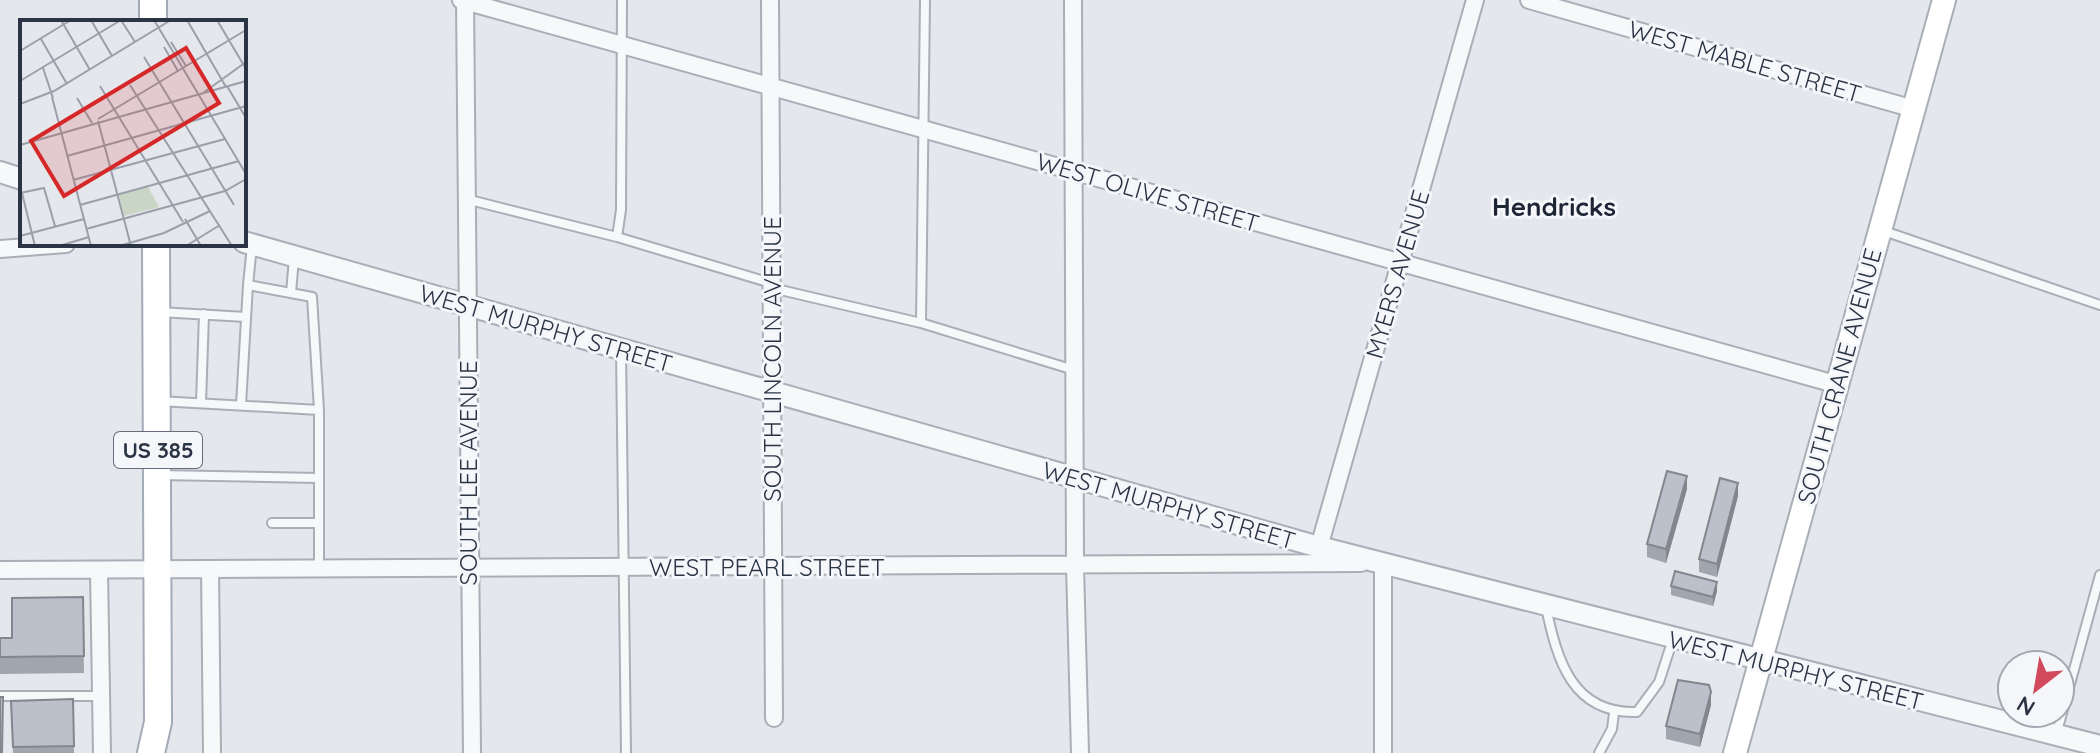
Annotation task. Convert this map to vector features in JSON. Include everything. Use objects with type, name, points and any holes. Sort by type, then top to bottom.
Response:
[{"type":"main road","name":"SOUTH CRANE AVENUE","points":[[1735,753],[1944,0]]},
{"type":"main road","name":"US 385","points":[[151,753],[158,722],[156,246]]},
{"type":"main road","name":"US 385","points":[[158,722],[165,753]]},
{"type":"street","name":"WEST OLIVE STREET","points":[[464,0],[1835,384]]},
{"type":"street","name":"SOUTH LEE AVENUE","points":[[464,0],[472,753]]},
{"type":"street","name":"SOUTH LINCOLN AVENUE","points":[[770,0],[774,718]]},
{"type":"street","points":[[1073,0],[1075,566],[1080,753]]},
{"type":"street","name":"MYERS AVENUE","points":[[1319,547],[1475,0]]},
{"type":"street","name":"WEST MABLE STREET","points":[[1529,0],[1914,109]]},
{"type":"street","points":[[0,172],[20,178]]},
{"type":"street","name":"WEST MURPHY STREET","points":[[248,243],[1319,547],[2100,746]]},
{"type":"street","points":[[0,249],[40,246]]},
{"type":"street","points":[[1379,563],[1383,753]]},
{"type":"street","name":"WEST PEARL STREET","points":[[0,570],[1379,563]]},
{"type":"street","points":[[210,569],[212,753]]},
{"type":"street","points":[[99,570],[102,753]]},
{"type":"lane","points":[[617,237],[621,210],[622,0]]},
{"type":"lane","points":[[921,323],[926,130],[925,0]]},
{"type":"lane","points":[[466,199],[617,237],[772,285],[921,323],[1074,370]]},
{"type":"lane","points":[[1879,230],[2100,305]]},
{"type":"lane","points":[[241,405],[248,243]]},
{"type":"lane","points":[[291,293],[294,257]]},
{"type":"lane","points":[[248,285],[312,297],[319,410],[319,569]]},
{"type":"lane","points":[[157,311],[246,317]]},
{"type":"lane","points":[[201,403],[204,314]]},
{"type":"lane","points":[[621,350],[626,753]]},
{"type":"lane","points":[[158,401],[319,410]]},
{"type":"lane","points":[[159,475],[319,478]]},
{"type":"lane","points":[[272,523],[319,523]]},
{"type":"lane","points":[[2056,735],[2100,575]]},
{"type":"lane","points":[[1546,606],[1556,653],[1581,694],[1614,713],[1637,712],[1659,682],[1673,639]]},
{"type":"lane","points":[[0,696],[101,696]]},
{"type":"lane","points":[[1599,753],[1612,729],[1614,713]]},
{"type":"building","points":[[1667,471],[1687,476],[1666,549],[1647,544]]},
{"type":"building","points":[[1720,478],[1738,483],[1717,564],[1699,559]]},
{"type":"building","points":[[1675,571],[1717,582],[1713,597],[1671,586]]},
{"type":"building","points":[[83,597],[84,656],[0,657],[0,638],[12,638],[12,598]]},
{"type":"building","points":[[1678,680],[1709,685],[1711,692],[1700,734],[1666,726]]},
{"type":"building","points":[[0,697],[3,697],[2,753],[0,753]]},
{"type":"building","points":[[73,699],[74,746],[13,747],[11,701]]},
{"type":"district","name":"Hendricks","points":[[1554,206]]}]
